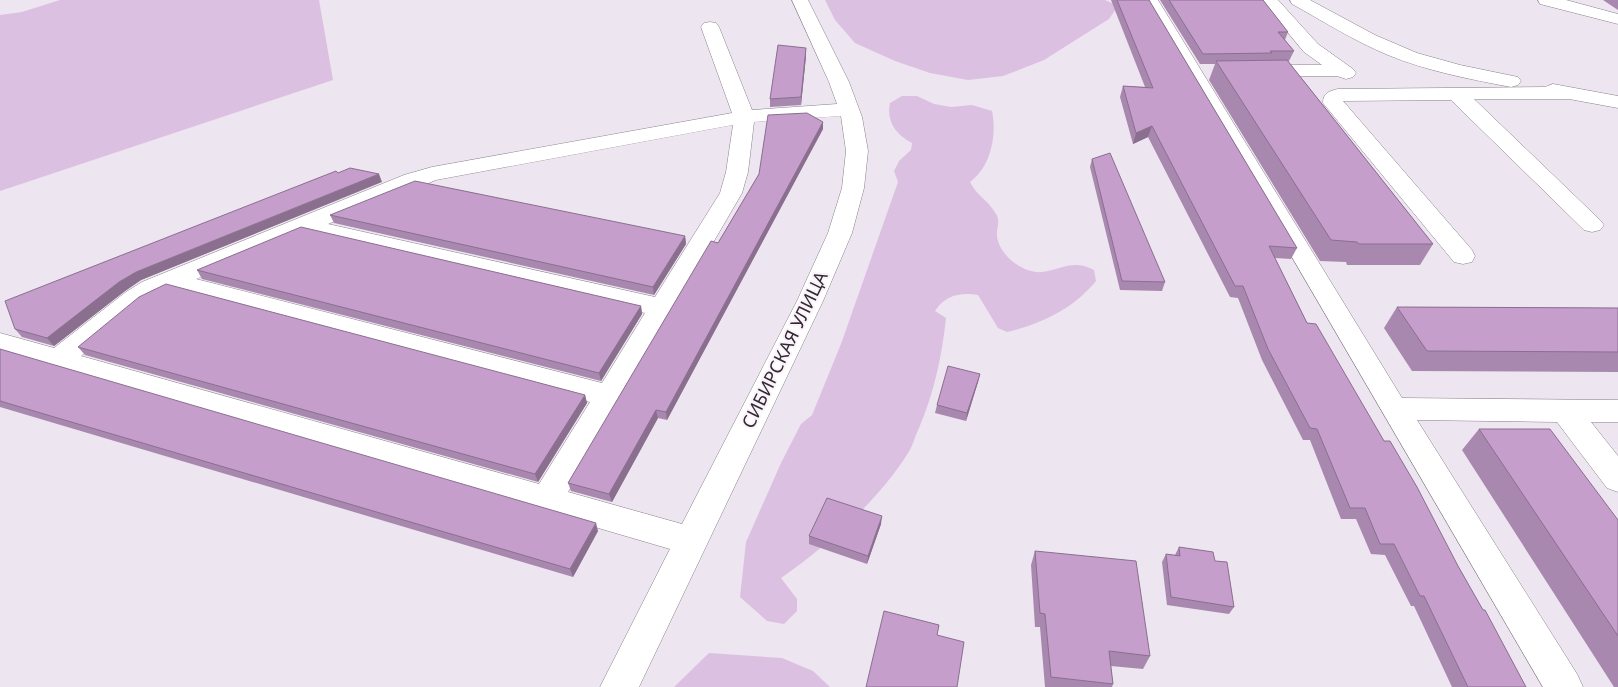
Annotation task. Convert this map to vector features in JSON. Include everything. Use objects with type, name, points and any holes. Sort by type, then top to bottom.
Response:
[{"type":"street","name":"СИБИРСКАЯ УЛИЦА","points":[[619,687],[810,301],[840,233],[853,188],[857,151],[849,109],[840,82],[800,0]]},
{"type":"street","points":[[1150,0],[1203,72],[1394,409],[1564,687]]},
{"type":"street","points":[[1269,0],[1311,48],[1343,70],[1366,94]]},
{"type":"street","points":[[1298,0],[1379,44],[1423,61],[1482,76],[1618,102]]},
{"type":"street","points":[[1546,0],[1618,20]]},
{"type":"street","points":[[1589,0],[1618,20]]},
{"type":"street","points":[[547,500],[731,193],[737,172],[744,117],[710,27]]},
{"type":"street","points":[[1243,71],[1343,70]]},
{"type":"street","points":[[1463,256],[1333,103],[1332,98],[1338,95],[1366,94],[1570,93]]},
{"type":"street","points":[[1457,94],[1592,225]]},
{"type":"street","points":[[58,360],[134,298],[151,288],[396,186],[432,174],[744,117],[849,109]]},
{"type":"street","points":[[345,235],[396,186]]},
{"type":"street","points":[[214,292],[293,229],[345,235],[662,308]]},
{"type":"street","points":[[170,281],[609,396]]},
{"type":"street","points":[[0,343],[691,541]]},
{"type":"street","points":[[1394,409],[1618,410]]},
{"type":"street","points":[[1565,410],[1618,479]]},
{"type":"shaded area","points":[[60,0],[319,0],[333,80],[0,191],[0,15],[22,12]]},
{"type":"shaded area","points":[[825,0],[1105,0],[1118,6],[1109,19],[1044,60],[1003,76],[968,80],[930,73],[895,61],[855,43],[835,20]]},
{"type":"shaded area","points":[[902,96],[917,96],[934,104],[951,107],[972,105],[992,111],[994,130],[991,150],[983,168],[970,182],[990,205],[997,217],[997,236],[1002,250],[1013,262],[1027,270],[1042,272],[1080,265],[1094,270],[1096,281],[1077,300],[1056,314],[1032,325],[1007,332],[998,328],[978,295],[954,296],[939,306],[935,311],[946,318],[940,360],[929,401],[910,450],[882,488],[850,522],[816,552],[781,578],[797,599],[797,611],[784,624],[767,621],[740,597],[746,542],[781,463],[801,424],[812,415],[841,344],[898,182],[894,171],[899,161],[911,150],[912,143],[897,132],[889,116],[890,103]]},
{"type":"shaded area","points":[[709,653],[782,658],[813,671],[830,687],[674,687]]},
{"type":"building","points":[[1117,0],[1149,0],[1297,248],[1269,246],[1307,323],[1316,324],[1384,441],[1390,441],[1417,487],[1458,566],[1483,610],[1485,610],[1526,687],[1468,687],[1424,596],[1420,596],[1394,544],[1380,544],[1365,508],[1350,508],[1317,429],[1310,428],[1268,349],[1243,286],[1235,286],[1152,126],[1136,133],[1123,86],[1153,88]]},
{"type":"building","points":[[1169,0],[1263,0],[1288,32],[1278,32],[1294,51],[1203,54]]},
{"type":"building","points":[[778,45],[806,48],[801,97],[770,99]]},
{"type":"building","points":[[1287,60],[1433,244],[1359,244],[1357,242],[1331,240],[1216,61]]},
{"type":"building","points":[[807,113],[823,122],[666,412],[656,410],[609,494],[568,483],[711,241],[718,243],[759,174],[768,115]]},
{"type":"building","points":[[1110,153],[1165,282],[1122,281],[1092,159]]},
{"type":"building","points":[[350,168],[379,174],[136,272],[119,282],[47,338],[15,329],[5,301],[336,171],[338,173]]},
{"type":"building","points":[[415,181],[685,236],[653,287],[330,215]]},
{"type":"building","points":[[301,227],[641,306],[599,373],[197,270]]},
{"type":"building","points":[[166,284],[585,395],[535,474],[78,347],[139,297]]},
{"type":"building","points":[[1397,307],[1618,308],[1618,352],[1427,351]]},
{"type":"building","points":[[0,349],[596,523],[570,569],[0,401]]},
{"type":"building","points":[[948,366],[980,374],[967,413],[937,405]]},
{"type":"building","points":[[1479,429],[1550,429],[1618,520],[1618,636]]},
{"type":"building","points":[[827,498],[882,516],[868,556],[809,536]]},
{"type":"building","points":[[1179,547],[1213,552],[1215,561],[1227,562],[1234,607],[1171,597],[1166,554],[1180,556]]},
{"type":"building","points":[[1035,551],[1136,561],[1150,656],[1109,651],[1113,684],[1051,677],[1045,614],[1040,613]]},
{"type":"building","points":[[884,611],[939,625],[937,635],[964,642],[957,687],[866,687]]}]
